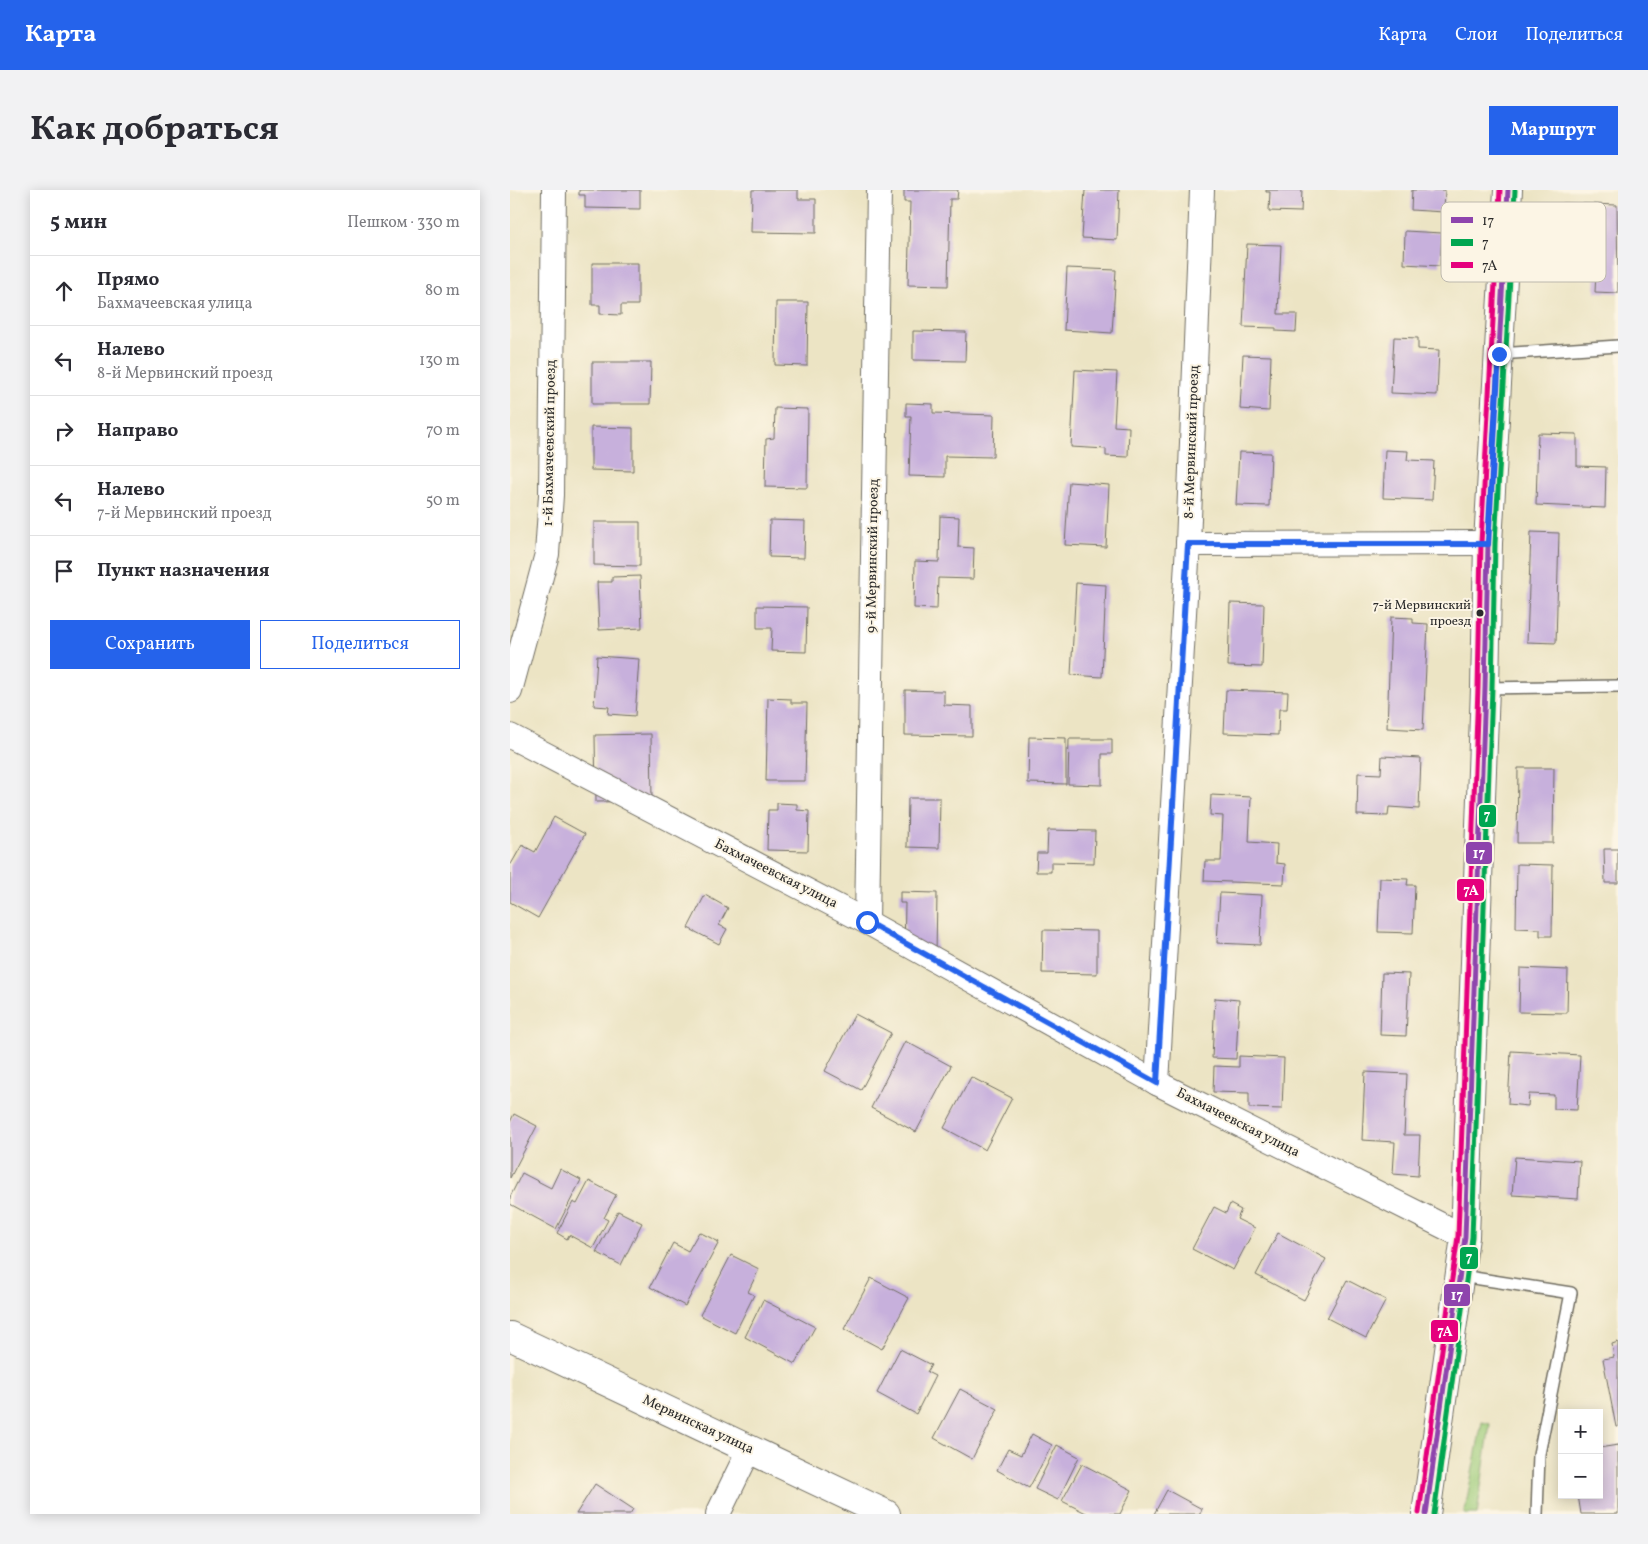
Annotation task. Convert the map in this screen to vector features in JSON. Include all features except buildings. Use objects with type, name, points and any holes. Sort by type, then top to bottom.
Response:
[{"type":"street","name":"1-й Бахмачеевский проезд","points":[[510,691],[547,554],[551,495],[554,190]]},
{"type":"street","name":"9-й Мервинский проезд","points":[[867,922],[879,190]]},
{"type":"street","name":"8-й Мервинский проезд","points":[[1157,1083],[1188,544],[1202,190]]},
{"type":"street","points":[[1426,1514],[1465,1238],[1485,688],[1488,544],[1503,282]]},
{"type":"street","points":[[1188,544],[1488,544]]},
{"type":"street","name":"Бахмачеевская улица","points":[[510,736],[867,922],[1157,1083],[1465,1238]]},
{"type":"street","name":"Мервинская улица","points":[[510,1336],[886,1514]]},
{"type":"street","points":[[718,1514],[749,1450]]},
{"type":"lane","points":[[1499,354],[1618,346]]},
{"type":"lane","points":[[1485,688],[1618,686]]},
{"type":"lane","points":[[1460,1276],[1571,1293],[1539,1454],[1537,1514]]},
{"type":"green space","points":[[1482,1422],[1490,1424],[1477,1514],[1464,1514]]},
{"type":"transit line","name":"7А","points":[[1499,202],[1500,190]]},
{"type":"transit line","name":"17","points":[[1507,202],[1508,190]]},
{"type":"transit line","name":"7","points":[[1514,202],[1515,190]]},
{"type":"transit line","name":"7А","points":[[1419,1513],[1458,1236],[1478,688],[1481,543],[1495,282]]},
{"type":"transit line","name":"17","points":[[1426,1514],[1465,1237],[1485,688],[1488,543],[1503,282]]},
{"type":"transit line","name":"7","points":[[1434,1514],[1472,1237],[1492,688],[1495,543],[1510,282]]},
{"type":"place","name":"7-й Мервинский проезд","points":[[1480,613]]},
{"type":"route","points":[[867,922],[1157,1083],[1188,544],[1488,544],[1499,354]]}]
